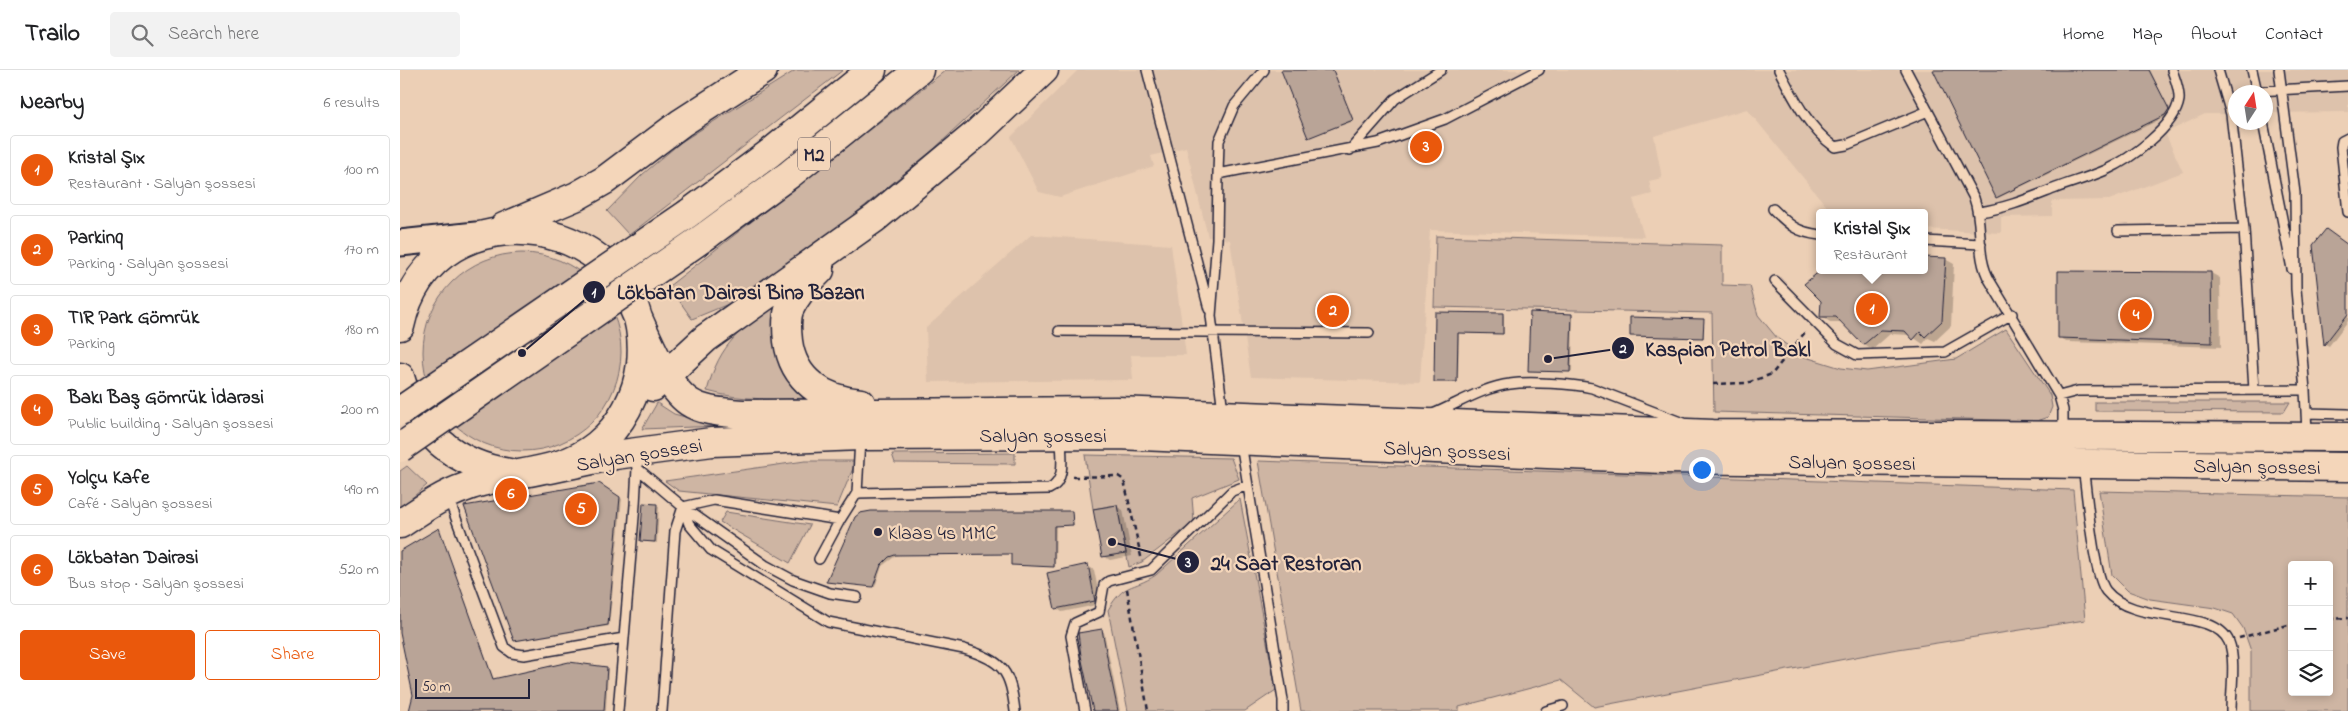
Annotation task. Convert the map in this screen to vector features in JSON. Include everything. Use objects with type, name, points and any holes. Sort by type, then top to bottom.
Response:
[{"type":"highway","points":[[400,326],[405,304],[428,270],[442,258],[468,241],[577,196],[605,180],[681,123],[763,70]]},
{"type":"highway","name":"M2","points":[[400,411],[689,213],[770,153],[872,70]]},
{"type":"highway","name":"M2","points":[[400,448],[707,235],[790,174],[919,70]]},
{"type":"highway","points":[[959,411],[851,402],[830,396],[813,388],[800,374],[790,355],[787,333],[788,313],[796,296],[838,252],[875,218],[976,134],[1044,70]]},
{"type":"highway","points":[[400,524],[447,495],[486,481],[539,471],[583,455],[611,432],[666,374],[719,329],[875,218]]},
{"type":"highway","points":[[491,233],[505,230],[535,230],[550,233],[577,244],[612,271],[628,296],[666,374],[677,391],[690,402],[703,408],[720,412],[768,414],[959,411]]},
{"type":"highway","points":[[611,432],[629,404],[640,373],[641,340],[638,324],[628,296]]},
{"type":"highway","points":[[400,378],[411,408],[429,433],[440,444],[467,461],[482,467],[513,473],[539,471]]},
{"type":"highway","name":"Salyan şossesi","points":[[959,411],[1116,410],[1713,434],[2063,436],[2307,425],[2348,437]]},
{"type":"highway","name":"Salyan şossesi","points":[[539,471],[635,460],[712,442],[860,436],[1061,434],[1118,434],[1663,460],[2348,467]]},
{"type":"main road","points":[[400,244],[491,233]]},
{"type":"lane","points":[[1147,70],[1210,316],[1223,414]]},
{"type":"lane","points":[[1210,316],[1217,239],[1220,141],[1234,106],[1264,70]]},
{"type":"lane","points":[[1350,150],[1396,99],[1441,70]]},
{"type":"lane","points":[[1218,174],[1350,150],[1378,143],[1445,118],[1539,70]]},
{"type":"lane","points":[[1779,70],[1792,95],[1822,138],[1835,146],[1846,145],[1928,111]]},
{"type":"lane","points":[[1906,70],[1974,198],[1979,212],[1983,265],[1987,276],[2012,314],[2059,396],[2063,410],[2063,436]]},
{"type":"lane","points":[[1979,212],[2004,208],[2107,170],[2139,150],[2159,133],[2174,113],[2179,99],[2178,84],[2172,70]]},
{"type":"lane","points":[[2218,70],[2231,114],[2244,229],[2254,390]]},
{"type":"lane","points":[[2252,70],[2255,85]]},
{"type":"lane","points":[[2279,70],[2295,193],[2296,289],[2307,425],[2348,414]]},
{"type":"lane","points":[[2273,91],[2348,86]]},
{"type":"lane","points":[[2265,130],[2296,289]]},
{"type":"lane","points":[[2348,138],[2342,142],[2341,147],[2348,212]]},
{"type":"lane","points":[[1773,209],[1791,227],[1816,233]]},
{"type":"lane","points":[[2118,231],[2244,229]]},
{"type":"lane","points":[[1928,241],[1981,244]]},
{"type":"lane","points":[[1775,280],[1837,344],[1857,355],[1935,352],[1953,348],[2012,314]]},
{"type":"lane","points":[[1059,331],[1369,333]]},
{"type":"lane","points":[[1412,423],[1493,388],[1510,384],[1577,385],[1592,388],[1713,434]]},
{"type":"lane","points":[[2059,396],[2078,391],[2305,390]]},
{"type":"lane","points":[[857,493],[1038,491],[1056,486],[1061,477],[1061,434]]},
{"type":"lane","points":[[819,559],[857,493],[860,436]]},
{"type":"lane","points":[[1241,440],[1283,700],[1283,711]]},
{"type":"lane","points":[[635,460],[683,507],[765,565],[793,580],[830,593],[857,597]]},
{"type":"lane","points":[[618,711],[635,460]]},
{"type":"lane","points":[[2083,464],[2097,571],[2105,590],[2118,603],[2142,612],[2198,621],[2215,628],[2228,641],[2231,654],[2231,711]]},
{"type":"lane","points":[[1085,711],[1071,636],[1072,629],[1082,619],[1099,612],[1104,585],[1144,573],[1159,564],[1232,491],[1248,485]]},
{"type":"lane","points":[[447,495],[504,646],[512,653],[524,655],[624,638]]},
{"type":"lane","points":[[683,507],[714,500],[840,520]]},
{"type":"lane","points":[[662,711],[676,531],[683,507]]},
{"type":"lane","points":[[683,507],[689,524],[711,550],[828,622],[964,649],[984,655],[1003,668],[1012,686],[1015,711]]},
{"type":"lane","points":[[1546,711],[1564,706]]},
{"type":"path","points":[[1713,384],[1747,383],[1772,374],[1814,321]]},
{"type":"path","points":[[1061,477],[1118,476],[1124,480],[1144,573]]},
{"type":"path","points":[[1125,578],[1148,711]]},
{"type":"path","points":[[2333,619],[2348,618]]},
{"type":"path","points":[[2228,641],[2288,625]]},
{"type":"shaded area","points":[[796,70],[843,70],[629,235],[607,211],[643,174],[681,142]]},
{"type":"shaded area","points":[[946,70],[1019,70],[934,149],[833,232],[743,298],[692,319],[669,286]]},
{"type":"shaded area","points":[[1078,70],[2348,70],[2348,112],[2273,113],[2273,85],[2228,85],[2228,114],[2205,114],[2165,133],[2183,172],[2109,200],[2052,201],[2052,216],[2001,217],[2001,233],[1928,229],[1928,209],[1829,209],[1747,109],[1654,136],[1662,178],[1649,181],[1652,194],[1633,199],[1644,237],[1430,230],[1420,382],[1251,377],[1230,240],[1208,237],[1186,147],[1151,156],[1154,166],[1060,197],[1039,192],[1011,137]]},
{"type":"shaded area","points":[[1031,235],[1171,245],[1186,355],[1131,355],[1133,380],[928,382],[926,328]]},
{"type":"shaded area","points":[[1436,236],[1722,245],[1722,285],[1750,286],[1758,315],[1777,338],[1802,356],[1841,368],[1867,371],[1956,359],[2006,329],[2050,395],[2052,407],[2048,417],[2036,421],[1714,412],[1712,313],[1434,307]]},
{"type":"shaded area","points":[[522,253],[551,257],[569,265],[585,275],[599,289],[617,323],[621,352],[617,381],[609,399],[599,415],[585,429],[551,447],[522,451],[493,447],[475,439],[459,429],[445,415],[427,381],[423,352],[427,323],[435,305],[445,289],[459,275],[493,257]]},
{"type":"shaded area","points":[[780,301],[813,398],[746,398],[707,391],[718,360],[734,338]]},
{"type":"shaded area","points":[[2095,402],[2290,402],[2284,412],[2095,411]]},
{"type":"shaded area","points":[[657,403],[674,414],[719,426],[642,429]]},
{"type":"shaded area","points":[[1015,453],[1015,464],[895,463],[892,454]]},
{"type":"shaded area","points":[[1085,455],[1231,458],[1239,479],[1192,498],[1194,522],[1142,562],[1129,567],[1117,505],[1093,509]]},
{"type":"shaded area","points":[[805,461],[856,461],[837,507],[679,491],[665,481]]},
{"type":"shaded area","points":[[1258,461],[2073,490],[2085,620],[1892,650],[1594,707],[1561,680],[1459,707],[1459,711],[1301,711]]},
{"type":"shaded area","points":[[407,466],[427,485],[400,508],[400,471]]},
{"type":"shaded area","points":[[2099,491],[2348,497],[2348,711],[2251,711],[2251,651],[2243,628],[2233,614],[2215,608],[2150,599],[2128,591],[2112,575]]},
{"type":"shaded area","points":[[1240,499],[1276,690],[1245,711],[1128,711],[1108,610],[1124,590],[1156,575]]},
{"type":"shaded area","points":[[726,512],[810,525],[790,563],[720,522]]},
{"type":"building","points":[[1281,70],[1333,70],[1353,120],[1308,138]]},
{"type":"building","points":[[1933,70],[2149,70],[2169,109],[2165,115],[1996,198]]},
{"type":"building","points":[[2326,229],[2348,245],[2348,314],[2324,345],[2313,245]]},
{"type":"building","points":[[1928,257],[1946,258],[1942,321],[1925,337],[1920,332],[1913,340],[1905,331],[1881,330],[1863,345],[1836,317],[1820,317],[1821,301],[1804,284],[1816,274],[1928,274]]},
{"type":"building","points":[[2058,271],[2211,272],[2212,343],[2058,338]]},
{"type":"building","points":[[1435,312],[1503,313],[1503,334],[1458,333],[1457,382],[1434,382]]},
{"type":"building","points":[[1530,312],[1572,314],[1570,372],[1528,371]]},
{"type":"building","points":[[1630,317],[1704,319],[1703,338],[1630,336]]},
{"type":"building","points":[[599,483],[620,497],[608,625],[514,641],[464,506]]},
{"type":"building","points":[[643,503],[657,504],[655,542],[640,541]]},
{"type":"building","points":[[1117,505],[1126,553],[1102,557],[1093,509]]},
{"type":"building","points":[[871,511],[1072,511],[1073,525],[1054,526],[1054,567],[1011,565],[1011,554],[895,555],[889,557],[881,565],[873,587],[826,582],[855,517],[860,513]]},
{"type":"building","points":[[439,528],[493,679],[569,662],[607,667],[604,711],[409,711],[413,695],[400,633],[400,551]]},
{"type":"building","points":[[1088,564],[1095,601],[1055,609],[1047,573]]},
{"type":"building","points":[[1102,629],[1118,711],[1093,711],[1081,656],[1078,633]]},
{"type":"place","name":"TIR Park Gömrük","points":[[1426,147]]},
{"type":"place","name":"Kristal Şıx","points":[[1872,309]]},
{"type":"place","name":"Parkinq","points":[[1333,311]]},
{"type":"place","name":"Bakı Baş Gömrük İdarəsi","points":[[2136,315]]},
{"type":"place","name":"Lökbatan Dairəsi Binə Bazarı","points":[[522,353]]},
{"type":"place","name":"Kaspian Petrol Bakl","points":[[1548,359]]},
{"type":"place","name":"Lökbatan Dairəsi","points":[[511,494]]},
{"type":"place","name":"Yolçu Kafe","points":[[581,509]]},
{"type":"place","name":"Klaas 4s MMC","points":[[878,532]]},
{"type":"place","name":"24 Saat Restoran","points":[[1112,542]]}]
